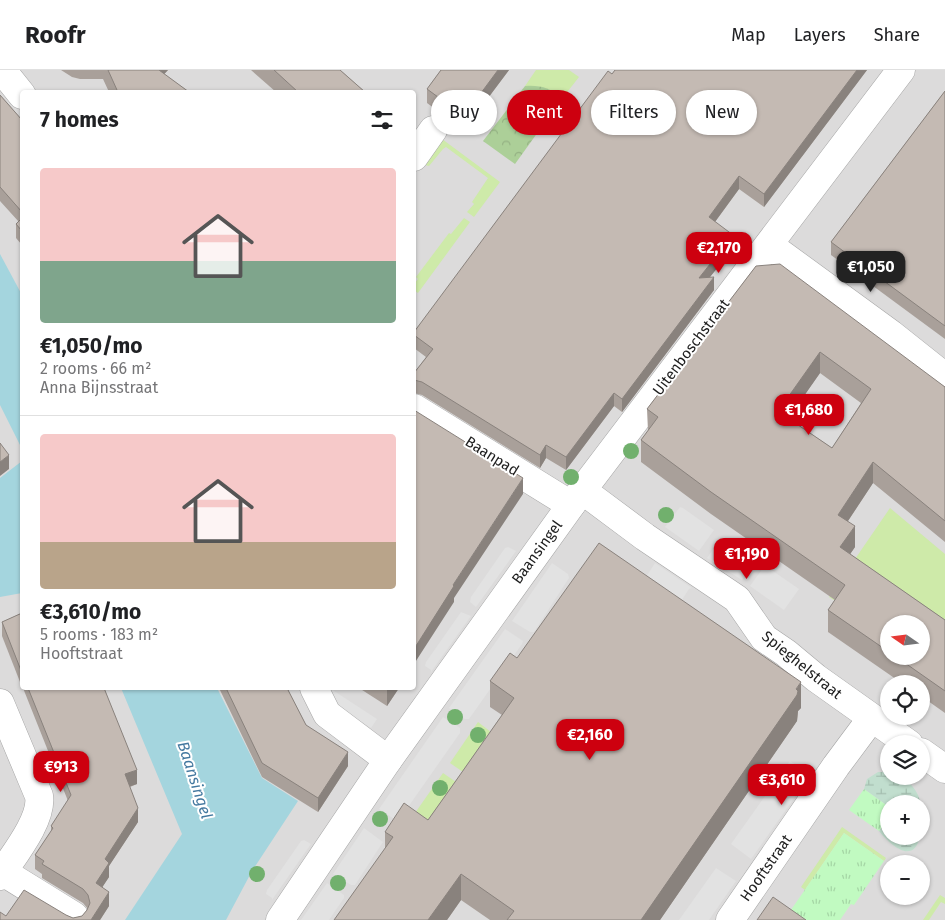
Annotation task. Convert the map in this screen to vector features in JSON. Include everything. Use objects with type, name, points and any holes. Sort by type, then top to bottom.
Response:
[{"type":"street","points":[[2,70],[20,92]]},
{"type":"street","name":"Uitenboschstraat","points":[[576,498],[901,70]]},
{"type":"street","points":[[416,154],[431,134]]},
{"type":"street","points":[[769,245],[891,334],[945,377]]},
{"type":"street","name":"Baanpad","points":[[416,409],[576,498]]},
{"type":"street","name":"Spieghelstraat","points":[[576,498],[645,537],[737,599],[764,638],[896,735]]},
{"type":"street","name":"Baansingel","points":[[280,920],[388,760],[576,498]]},
{"type":"street","points":[[315,690],[326,714],[388,760]]},
{"type":"street","points":[[0,703],[40,802],[40,809],[34,825],[1,874],[74,916]]},
{"type":"street","name":"Hooftstraat","points":[[730,920],[871,718]]},
{"type":"street","points":[[930,758],[945,769]]},
{"type":"shaded area","points":[[0,70],[945,70],[945,920],[0,920]]},
{"type":"shaded area","points":[[680,507],[714,530],[699,551],[665,527]]},
{"type":"shaded area","points":[[724,537],[756,559],[742,580],[707,558],[720,539]]},
{"type":"shaded area","points":[[508,547],[516,551],[476,607],[470,602],[471,597],[505,548]]},
{"type":"shaded area","points":[[552,563],[568,574],[569,578],[534,632],[530,632],[512,621]]},
{"type":"shaded area","points":[[655,563],[692,588],[689,589],[676,609],[642,583]]},
{"type":"shaded area","points":[[767,567],[799,589],[784,610],[750,586],[763,568]]},
{"type":"shaded area","points":[[461,612],[471,616],[431,672],[425,666],[426,662]]},
{"type":"shaded area","points":[[505,629],[523,641],[522,644],[469,719],[465,719],[449,708]]},
{"type":"shaded area","points":[[330,690],[333,690],[377,719],[371,728],[325,698]]},
{"type":"shaded area","points":[[443,717],[460,728],[460,733],[399,820],[394,819],[379,809]]},
{"type":"shaded area","points":[[790,761],[809,774],[812,773],[751,859],[731,844]]},
{"type":"shaded area","points":[[364,828],[383,842],[355,885],[351,885],[333,874]]},
{"type":"shaded area","points":[[304,840],[311,844],[272,900],[266,894],[267,890],[301,841]]},
{"type":"shaded area","points":[[716,868],[736,881],[709,920],[679,920]]},
{"type":"shaded area","points":[[327,883],[344,895],[344,898],[329,920],[301,920]]},
{"type":"green space","points":[[536,70],[569,70],[579,77],[569,90],[549,90],[525,86]]},
{"type":"green space","points":[[525,86],[535,86],[549,90],[522,90]]},
{"type":"green space","points":[[507,110],[507,135],[536,135],[515,164],[483,141],[488,135],[497,135],[497,123]]},
{"type":"green space","points":[[442,139],[500,182],[474,217],[467,212],[474,204],[472,202],[488,178],[446,147],[429,166],[425,165]]},
{"type":"green space","points":[[464,218],[470,222],[418,293],[416,292],[416,282],[418,279],[416,277],[449,233],[451,234]]},
{"type":"green space","points":[[890,508],[945,554],[945,631],[930,621],[930,615],[922,615],[889,592],[843,606],[829,597]]},
{"type":"green space","points":[[478,722],[491,732],[463,772],[450,763]]},
{"type":"green space","points":[[880,772],[880,785],[911,785],[918,795],[880,795],[880,801],[864,789],[867,779]]},
{"type":"green space","points":[[443,773],[456,782],[428,822],[415,813]]},
{"type":"green space","points":[[864,789],[880,801],[880,830],[879,831],[849,810]]},
{"type":"green space","points":[[842,827],[882,855],[880,855],[880,858],[844,833],[805,890],[801,887]]},
{"type":"green space","points":[[844,833],[880,858],[880,867],[854,905],[851,904],[840,920],[784,920]]},
{"type":"green space","points":[[893,845],[917,845],[913,850],[907,851]]},
{"type":"green space","points":[[940,895],[945,898],[945,904],[941,902],[929,920],[923,920]]},
{"type":"water","points":[[0,254],[20,291],[20,445],[0,405]]},
{"type":"water","points":[[20,463],[20,593],[0,597],[0,478]]},
{"type":"water","points":[[122,690],[218,690],[262,778],[298,801],[252,871],[226,920],[125,920],[182,834]]},
{"type":"building","points":[[108,70],[159,70],[186,90],[117,90]]},
{"type":"building","points":[[274,70],[340,70],[363,90],[296,90]]},
{"type":"building","points":[[441,70],[498,70],[483,90],[431,90],[431,92],[427,89]]},
{"type":"building","points":[[615,70],[857,70],[764,194],[739,176],[709,217],[733,235],[699,278],[714,277],[622,399],[614,393],[566,457],[546,445],[540,455],[422,382],[416,380],[416,370],[433,349],[416,336],[416,329],[560,135],[581,135],[581,107],[591,94],[591,135],[676,135],[676,90],[594,90],[608,71],[612,74]]},
{"type":"building","points":[[945,91],[945,326],[831,242]]},
{"type":"building","points":[[0,95],[20,118],[20,210],[0,187]]},
{"type":"building","points":[[20,220],[20,229],[16,224]]},
{"type":"building","points":[[780,264],[945,387],[945,521],[873,462],[838,515],[855,526],[840,547],[945,620],[945,691],[930,680],[930,675],[922,675],[908,665],[930,665],[930,615],[880,615],[880,646],[828,610],[845,585],[711,492],[641,440],[658,417],[647,409],[756,266]],"holes":[[[820,352],[871,389],[832,448],[779,412]]]},
{"type":"building","points":[[416,411],[523,478],[416,646]]},
{"type":"building","points":[[0,443],[9,455],[0,462]]},
{"type":"building","points":[[599,543],[801,682],[796,689],[798,691],[797,695],[641,920],[507,920],[514,911],[461,874],[428,920],[334,920],[393,837],[385,832],[404,803],[428,820],[455,782],[514,698],[490,681],[510,653],[517,658]]},
{"type":"building","points":[[20,614],[20,668],[2,622]]},
{"type":"building","points":[[29,690],[105,690],[137,770],[125,774],[138,808],[105,859],[109,863],[96,883],[109,892],[91,920],[0,920],[0,912],[6,916],[24,890],[73,918],[82,916],[87,910],[90,903],[88,895],[83,889],[42,864],[44,861],[35,855],[53,828],[51,826],[71,795]]},
{"type":"building","points":[[227,690],[288,690],[306,725],[348,752],[318,798],[262,763]]},
{"type":"building","points":[[773,897],[806,920],[757,920]]}]
